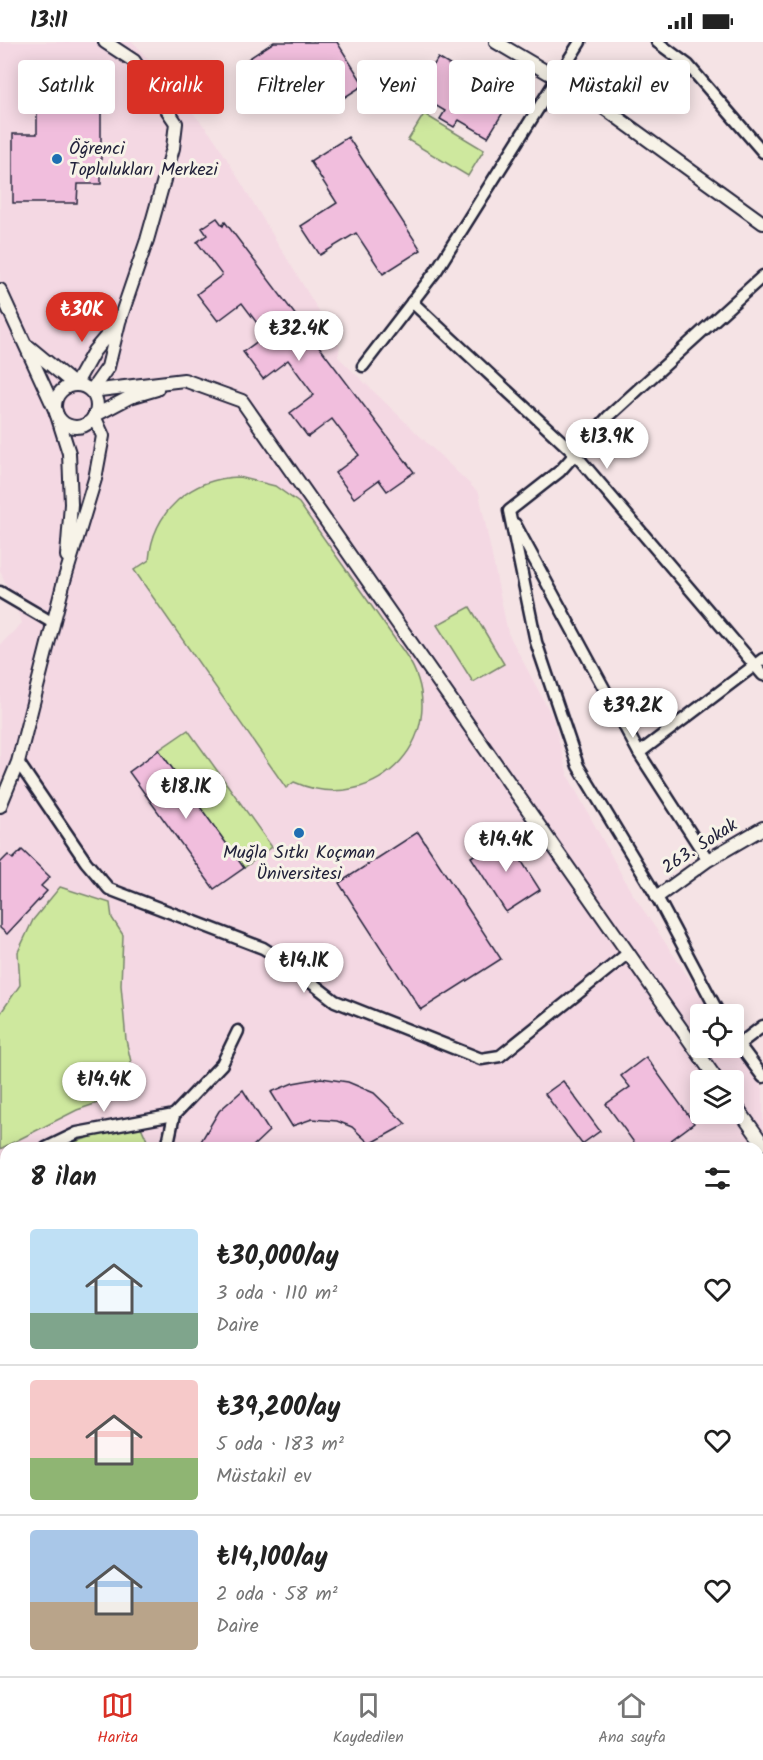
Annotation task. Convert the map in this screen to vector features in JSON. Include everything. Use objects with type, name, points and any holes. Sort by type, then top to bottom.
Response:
[{"type":"street","points":[[91,391],[108,367],[119,322],[173,148],[176,123],[134,62],[105,42]]},
{"type":"street","points":[[496,42],[547,72]]},
{"type":"street","points":[[569,60],[580,42]]},
{"type":"street","points":[[657,42],[688,65],[763,152]]},
{"type":"street","points":[[363,366],[436,271],[547,95]]},
{"type":"street","points":[[609,114],[763,223]]},
{"type":"street","points":[[508,512],[560,471],[608,417],[763,276]]},
{"type":"street","points":[[0,290],[27,344],[40,382],[64,423],[77,426],[130,397],[183,380]]},
{"type":"street","points":[[412,302],[575,454],[759,662],[763,675]]},
{"type":"street","points":[[64,581],[71,504],[69,453],[55,405],[60,392],[75,385],[94,351],[119,322]]},
{"type":"street","points":[[27,344],[75,385],[91,391],[183,380],[242,401],[710,1070]]},
{"type":"street","points":[[0,806],[18,762],[64,581],[95,479],[103,436],[94,416],[97,403],[91,391]]},
{"type":"street","points":[[508,512],[639,753],[708,860]]},
{"type":"street","points":[[508,512],[537,642],[578,766],[657,897],[715,1004]]},
{"type":"street","points":[[0,592],[53,623]]},
{"type":"street","points":[[639,753],[759,662]]},
{"type":"street","points":[[18,762],[86,862],[109,889],[263,948],[334,1001],[481,1059],[500,1056],[627,954]]},
{"type":"street","name":"263. Sokak","points":[[657,897],[708,860],[763,828]]},
{"type":"street","points":[[744,1037],[763,1026]]},
{"type":"street","points":[[168,1142],[174,1115],[222,1064],[238,1031]]},
{"type":"street","points":[[744,1052],[763,1077]]},
{"type":"street","points":[[58,1142],[77,1133],[174,1115]]},
{"type":"street","points":[[744,1117],[762,1142]]},
{"type":"shaded area","name":"Muğla Sıtkı Koçman Üniversitesi","points":[[0,42],[132,42],[149,60],[127,60],[127,114],[194,114],[214,138],[340,346],[338,357],[479,493],[508,633],[553,718],[568,776],[630,890],[706,1004],[690,1004],[690,1058],[743,1058],[763,1089],[763,1142],[0,1142],[0,645],[22,623],[0,570]]},
{"type":"green space","points":[[424,114],[484,150],[468,176],[408,140]]},
{"type":"green space","points":[[239,477],[275,486],[299,503],[406,655],[419,684],[422,713],[415,739],[400,761],[379,778],[354,789],[325,790],[294,782],[286,788],[134,570],[149,560],[158,526],[178,500],[205,484]]},
{"type":"green space","points":[[470,607],[504,664],[473,682],[437,625]]},
{"type":"green space","points":[[188,730],[272,847],[244,868],[159,750]]},
{"type":"green space","points":[[60,887],[110,903],[112,918],[123,935],[121,985],[126,1040],[134,1075],[116,1082],[121,1095],[77,1110],[14,1142],[0,1142],[0,1014],[20,985],[18,952],[33,920]]},
{"type":"green space","points":[[122,1127],[141,1127],[148,1142],[75,1142]]},
{"type":"building","points":[[274,42],[337,42],[357,74],[357,89],[345,97],[345,60],[247,60]]},
{"type":"building","points":[[438,58],[449,65],[449,114],[502,114],[488,137],[459,120],[454,127],[440,119],[445,111],[437,106]]},
{"type":"building","name":"Öğrenci Toplulukları Merkezi","points":[[37,114],[101,114],[101,184],[78,184],[77,203],[13,203],[13,134],[37,134]]},
{"type":"building","points":[[348,137],[421,250],[383,274],[356,233],[320,255],[301,226],[337,203],[310,161]]},
{"type":"building","points":[[217,218],[223,226],[225,222],[414,472],[387,491],[379,480],[354,498],[335,473],[359,455],[332,419],[308,437],[290,413],[314,395],[288,360],[263,379],[243,352],[266,335],[242,303],[218,321],[197,294],[222,275],[197,242],[207,235],[202,228]]},
{"type":"building","points":[[159,750],[244,868],[214,889],[129,772]]},
{"type":"building","points":[[418,832],[501,959],[421,1010],[339,883]]},
{"type":"building","points":[[505,835],[540,890],[506,912],[471,857]]},
{"type":"building","points":[[22,850],[50,877],[41,886],[47,891],[7,934],[0,928],[0,863],[8,855],[13,859]]},
{"type":"building","points":[[646,1057],[690,1118],[690,1124],[693,1124],[671,1142],[634,1142],[606,1104],[630,1087],[621,1076]]},
{"type":"building","points":[[321,1078],[348,1082],[374,1093],[406,1124],[374,1142],[368,1142],[352,1127],[337,1121],[312,1119],[292,1126],[271,1092],[293,1083]]},
{"type":"building","points":[[563,1081],[600,1131],[585,1142],[581,1142],[545,1094]]},
{"type":"building","points":[[243,1090],[269,1131],[257,1142],[201,1142],[219,1111]]},
{"type":"place","name":"Öğrenci Toplulukları Merkezi","points":[[57,159]]},
{"type":"place","name":"Muğla Sıtkı Koçman Üniversitesi","points":[[299,833]]}]
